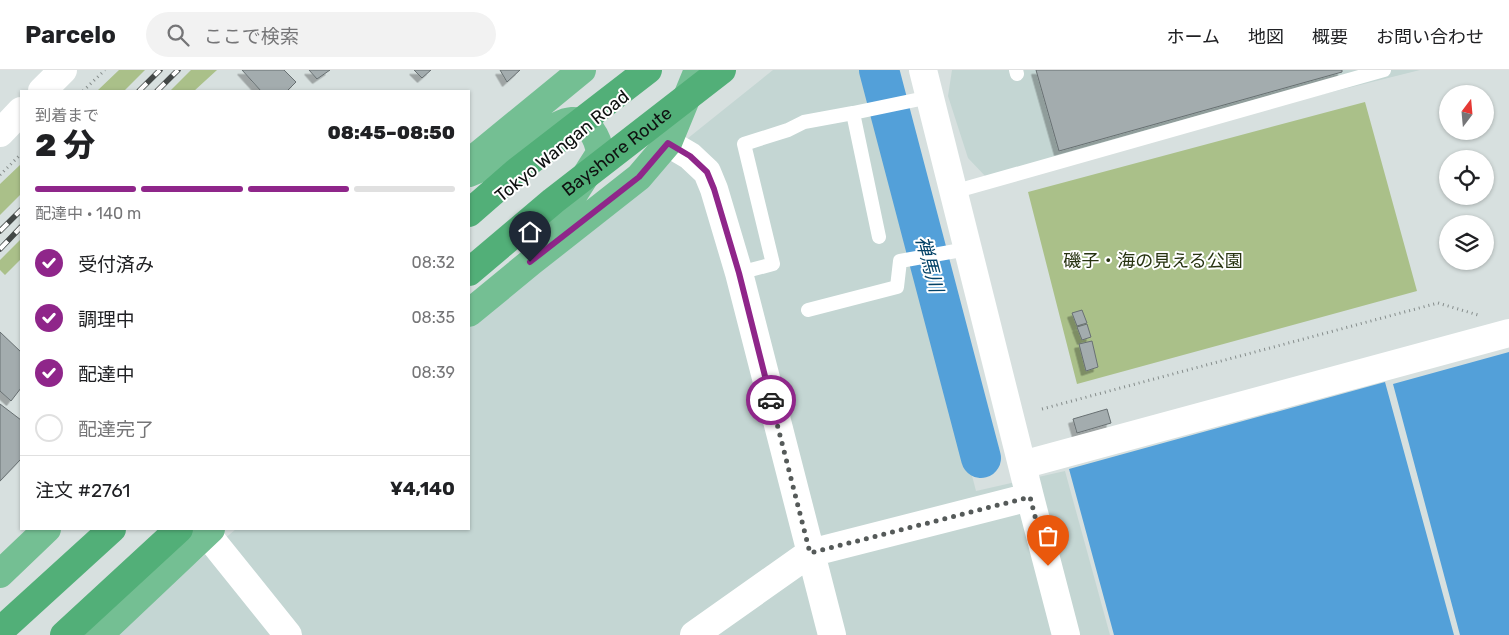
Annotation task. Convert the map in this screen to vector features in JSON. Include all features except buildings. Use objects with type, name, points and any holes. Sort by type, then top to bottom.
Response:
[{"type":"highway","points":[[470,161],[582,70]]},
{"type":"highway","points":[[470,211],[516,172],[648,70]]},
{"type":"highway","name":"Tokyo Wangan Road","points":[[470,221],[574,134],[657,70]]},
{"type":"highway","points":[[470,312],[530,262],[639,177],[668,143],[698,70]]},
{"type":"highway","name":"Tokyo Wangan Road","points":[[470,259],[550,191],[707,70]]},
{"type":"highway","name":"Bayshore Route","points":[[470,271],[553,201],[722,70]]},
{"type":"highway","points":[[470,173],[536,140],[562,123],[575,121],[591,129],[600,152],[530,262]]},
{"type":"highway","points":[[0,574],[46,530]]},
{"type":"highway","points":[[0,631],[111,530]]},
{"type":"highway","points":[[6,635],[121,530]]},
{"type":"highway","points":[[54,635],[166,530]]},
{"type":"highway","points":[[64,635],[178,530]]},
{"type":"highway","points":[[99,635],[209,531]]},
{"type":"street","points":[[43,90],[63,70]]},
{"type":"street","points":[[923,70],[966,249],[1066,635]]},
{"type":"street","points":[[0,133],[20,113]]},
{"type":"street","points":[[668,143],[690,156],[707,172],[714,189],[739,273],[832,635]]},
{"type":"street","points":[[1022,465],[1509,333]]},
{"type":"street","points":[[694,635],[810,553],[1030,497]]},
{"type":"street","points":[[209,531],[288,635]]},
{"type":"lane","points":[[953,192],[1384,70]]},
{"type":"lane","points":[[739,273],[773,264],[744,144],[788,130],[804,122],[928,97]]},
{"type":"lane","points":[[854,113],[879,237]]},
{"type":"lane","points":[[808,310],[897,287],[900,261],[966,249]]},
{"type":"path","points":[[85,90],[104,70]]},
{"type":"path","points":[[0,175],[20,155]]},
{"type":"path","points":[[1042,409],[1438,303],[1484,317]]},
{"type":"shaded area","points":[[773,70],[867,70],[976,491],[1065,471],[1110,635],[118,635],[169,585],[235,530],[470,530],[470,322],[572,231]]},
{"type":"shaded area","points":[[952,70],[1420,70],[987,178],[968,158],[948,96]]},
{"type":"green space","points":[[119,70],[145,70],[125,90],[98,90]]},
{"type":"green space","points":[[191,70],[217,70],[195,90],[171,90]]},
{"type":"green space","name":"磯子・海の見える公園","points":[[1365,102],[1417,291],[1077,384],[1028,192]]},
{"type":"green space","points":[[20,165],[20,195],[0,215],[0,184]]},
{"type":"green space","points":[[20,240],[20,260],[5,275],[0,270],[0,260]]},
{"type":"water","points":[[1509,352],[1509,635],[1460,635],[1393,384]]},
{"type":"water","points":[[1385,382],[1454,635],[1114,635],[1069,469]]},
{"type":"waterway","name":"禅馬川","points":[[879,70],[981,458]]},
{"type":"railway","points":[[140,90],[160,70]]},
{"type":"railway","points":[[158,90],[178,70]]},
{"type":"railway","points":[[0,231],[20,211]]},
{"type":"railway","points":[[0,249],[20,228]]},
{"type":"way so far","points":[[771,400],[810,553],[1030,497],[1048,566]]},
{"type":"route","points":[[530,262],[639,177],[668,143],[690,156],[707,172],[714,189],[739,273],[771,400]]}]
